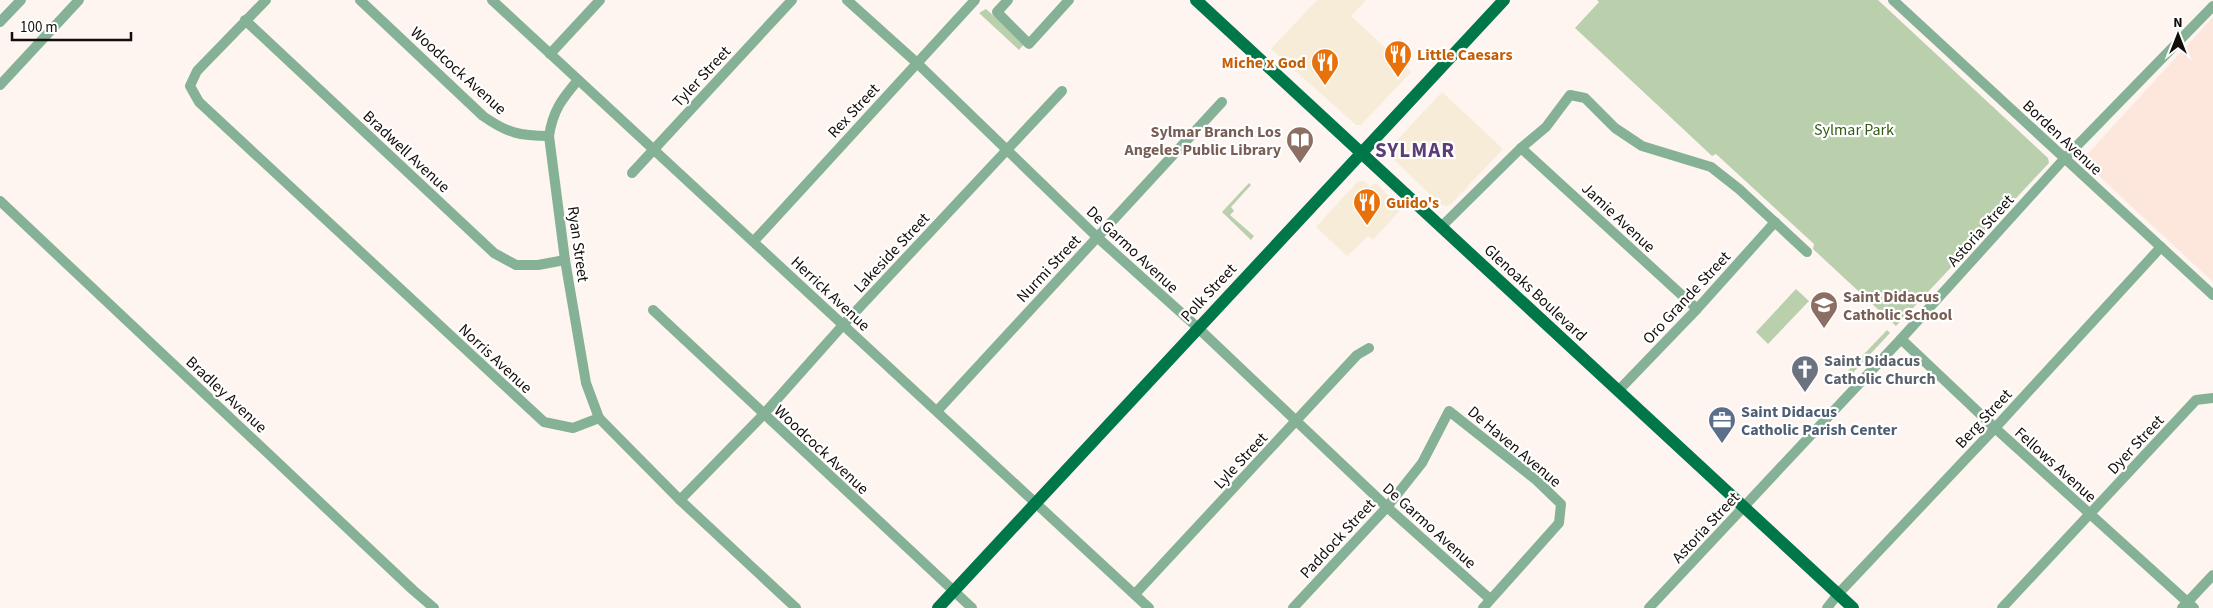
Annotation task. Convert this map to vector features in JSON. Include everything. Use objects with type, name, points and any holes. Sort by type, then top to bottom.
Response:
[{"type":"main road","name":"Glenoaks Boulevard","points":[[1196,0],[1853,608]]},
{"type":"main road","name":"Polk Street","points":[[938,608],[1504,0]]},
{"type":"street","points":[[0,22],[21,0]]},
{"type":"street","points":[[0,86],[79,0]]},
{"type":"street","points":[[245,20],[266,0]]},
{"type":"street","name":"Woodcock Avenue","points":[[360,0],[502,130],[525,136],[549,136]]},
{"type":"street","name":"Herrick Avenue","points":[[492,0],[1149,608]]},
{"type":"street","points":[[550,54],[600,0]]},
{"type":"street","name":"Tyler Street","points":[[632,173],[792,0]]},
{"type":"street","name":"De Garmo Avenue","points":[[847,0],[917,63],[1097,237],[1197,328],[1387,507],[1490,599]]},
{"type":"street","name":"Rex Street","points":[[754,241],[975,0]]},
{"type":"street","points":[[1008,0],[997,12],[1029,44],[1069,0]]},
{"type":"street","name":"Borden Avenue","points":[[1893,0],[2213,295]]},
{"type":"street","name":"Astoria Street","points":[[1649,608],[1901,339],[2064,159],[2213,6]]},
{"type":"street","name":"Norris Avenue","points":[[245,20],[197,71],[190,86],[199,102],[544,422],[573,428],[598,418]]},
{"type":"street","name":"Bradwell Avenue","points":[[245,20],[494,252],[516,265],[538,265],[565,260]]},
{"type":"street","name":"Ryan Street","points":[[578,80],[562,98],[552,117],[549,136],[565,260],[586,383],[598,418]]},
{"type":"street","name":"Lakeside Street","points":[[680,500],[763,415],[844,325],[1062,91]]},
{"type":"street","points":[[1442,226],[1546,127],[1570,95],[1585,98],[1615,128],[1642,146],[1711,167],[1807,252]]},
{"type":"street","name":"Nurmi Street","points":[[937,411],[1222,102]]},
{"type":"street","name":"Jamie Avenue","points":[[1522,148],[1697,309]]},
{"type":"street","name":"Bradley Avenue","points":[[0,201],[434,608]]},
{"type":"street","name":"Oro Grande Street","points":[[1618,391],[1697,309],[1775,222]]},
{"type":"street","name":"Berg Street","points":[[1826,608],[2161,247]]},
{"type":"street","name":"Woodcock Avenue","points":[[653,310],[763,415],[972,608]]},
{"type":"street","name":"Fellows Avenue","points":[[1901,339],[2188,606]]},
{"type":"street","name":"Lyle Street","points":[[1135,594],[1357,355],[1369,348]]},
{"type":"street","name":"Dyer Street","points":[[2002,608],[2196,400],[2213,398]]},
{"type":"street","name":"De Haven Avenue","points":[[1449,411],[1535,479],[1561,504],[1559,522],[1490,599]]},
{"type":"street","name":"Paddock Street","points":[[1293,608],[1387,507],[1422,463],[1449,411]]},
{"type":"street","points":[[598,418],[680,500],[796,608]]},
{"type":"street","points":[[2188,606],[2213,575]]},
{"type":"street","points":[[1483,608],[1490,599]]},
{"type":"shaded area","points":[[1317,0],[1366,0],[1351,16],[1411,72],[1361,125],[1356,125],[1271,49]]},
{"type":"shaded area","points":[[2213,17],[2213,282],[2085,163],[2083,159]]},
{"type":"shaded area","points":[[1442,92],[1503,149],[1447,206],[1441,205],[1386,152]]},
{"type":"shaded area","points":[[1358,181],[1364,181],[1370,187],[1374,183],[1378,185],[1401,209],[1373,240],[1368,236],[1347,256],[1316,227]]},
{"type":"green space","name":"Sylmar Park","points":[[1597,0],[1878,0],[2048,158],[2049,163],[1896,326],[1813,249],[1814,244],[1716,154],[1712,156],[1575,28],[1599,2]]},
{"type":"green space","points":[[986,9],[1025,43],[1019,50],[979,13]]},
{"type":"green space","points":[[1249,183],[1251,185],[1231,207],[1234,211],[1230,215],[1254,236],[1251,240],[1222,212]]},
{"type":"green space","points":[[1796,289],[1809,301],[1768,344],[1756,332]]},
{"type":"green space","points":[[1887,330],[1890,333],[1848,378],[1844,375]]},
{"type":"place","name":"Little Caesars","points":[[1398,78]]},
{"type":"place","name":"Miche x God","points":[[1325,86]]},
{"type":"place","name":"Sylmar Branch Los Angeles Public Library","points":[[1300,164]]},
{"type":"place","name":"Guido's","points":[[1367,226]]},
{"type":"place","name":"Saint Didacus Catholic School","points":[[1824,329]]},
{"type":"place","name":"Saint Didacus Catholic Church","points":[[1805,393]]},
{"type":"place","name":"Saint Didacus Catholic Parish Center","points":[[1722,444]]},
{"type":"district","name":"SYLMAR","points":[[1415,150]]}]
